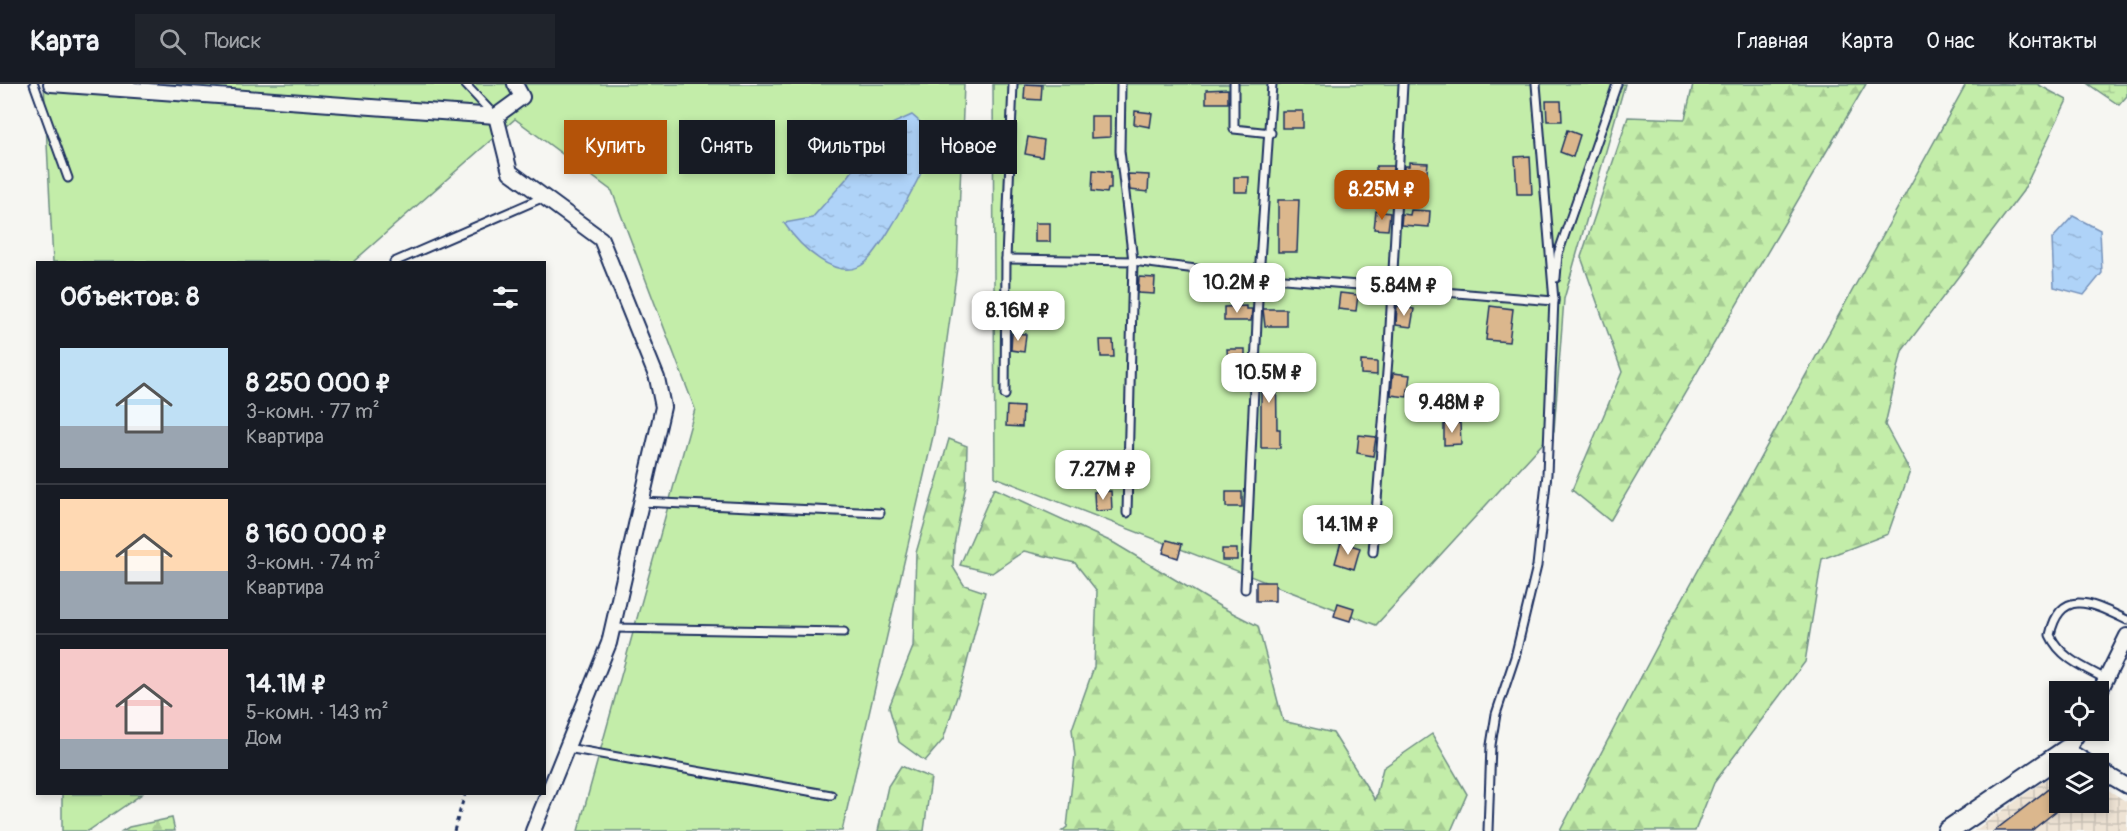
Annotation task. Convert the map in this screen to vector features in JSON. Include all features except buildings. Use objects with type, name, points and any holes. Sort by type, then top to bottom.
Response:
[{"type":"street","points":[[51,84],[496,117],[522,97],[515,84]]},
{"type":"street","points":[[496,117],[510,172],[601,239],[657,378],[663,407],[609,642],[533,831]]},
{"type":"street","points":[[2106,680],[2127,636]]},
{"type":"street","points":[[1948,831],[2067,750],[2073,741]]},
{"type":"street","points":[[2067,750],[2072,753]]},
{"type":"street","points":[[2109,775],[2127,786]]},
{"type":"lane","points":[[34,84],[68,178]]},
{"type":"lane","points":[[465,84],[496,117]]},
{"type":"lane","points":[[1005,395],[1006,259],[1013,84]]},
{"type":"lane","points":[[1121,84],[1120,151],[1133,261],[1126,513]]},
{"type":"lane","points":[[1234,84],[1234,129],[1271,133]]},
{"type":"lane","points":[[1245,590],[1259,277],[1271,133],[1272,84]]},
{"type":"lane","points":[[1373,552],[1389,346],[1403,84]]},
{"type":"lane","points":[[1536,84],[1554,301]]},
{"type":"lane","points":[[1488,831],[1491,745],[1496,714],[1515,657],[1537,566],[1547,474],[1558,254],[1617,84]]},
{"type":"lane","points":[[396,261],[544,197]]},
{"type":"lane","points":[[1006,259],[1133,261],[1259,277],[1554,301]]},
{"type":"lane","points":[[641,502],[880,513]]},
{"type":"lane","points":[[2106,680],[2068,658],[2057,648],[2050,635],[2052,623],[2060,611],[2075,603],[2089,602],[2127,620]]},
{"type":"lane","points":[[613,628],[844,632]]},
{"type":"lane","points":[[567,748],[831,795]]},
{"type":"path","points":[[454,831],[465,795]]},
{"type":"shaded area","points":[[2049,777],[2049,813],[2109,813],[2109,790],[2127,802],[2127,831],[1974,831]]},
{"type":"green space","points":[[44,84],[964,84],[963,120],[919,120],[919,174],[961,174],[957,268],[934,432],[842,831],[578,831],[695,409],[612,191],[589,174],[667,174],[667,120],[564,120],[564,155],[515,119],[354,261],[53,261]]},
{"type":"green space","points":[[993,84],[1625,84],[1564,299],[1554,431],[1376,625],[995,477],[993,174],[1017,174],[1017,120],[993,120]]},
{"type":"green space","points":[[1693,84],[1866,84],[1610,521],[1572,490],[1622,372],[1581,257],[1628,117],[1685,119]]},
{"type":"green space","points":[[1966,84],[2037,84],[2067,100],[2023,191],[1902,351],[1885,425],[1910,471],[1888,534],[1822,559],[1805,662],[1714,783],[1695,831],[1560,831],[1672,618]]},
{"type":"green space","points":[[2088,84],[2127,84],[2127,96],[2119,105]]},
{"type":"green space","points":[[949,439],[967,446],[966,485],[954,545],[953,567],[964,585],[985,592],[963,678],[943,740],[925,761],[899,742],[889,707],[913,647],[916,553]]},
{"type":"green space","points":[[994,488],[1114,543],[1221,607],[1258,626],[1283,721],[1333,733],[1375,800],[1383,768],[1432,734],[1467,794],[1451,831],[1062,831],[1067,827],[1075,756],[1072,729],[1094,667],[1097,591],[1075,563],[1024,551],[992,573],[960,565]]},
{"type":"green space","points":[[901,766],[931,778],[924,831],[878,831],[888,786]]},
{"type":"green space","points":[[62,795],[141,795],[88,831],[62,831]]},
{"type":"green space","points":[[172,818],[175,831],[122,831],[129,827]]},
{"type":"water","points":[[912,115],[919,121],[920,174],[918,179],[888,232],[866,262],[855,268],[843,269],[831,266],[809,251],[784,223],[812,218],[850,174],[907,174],[907,120],[901,120]]},
{"type":"water","points":[[2073,216],[2100,230],[2102,273],[2084,295],[2054,287],[2052,239]]}]
